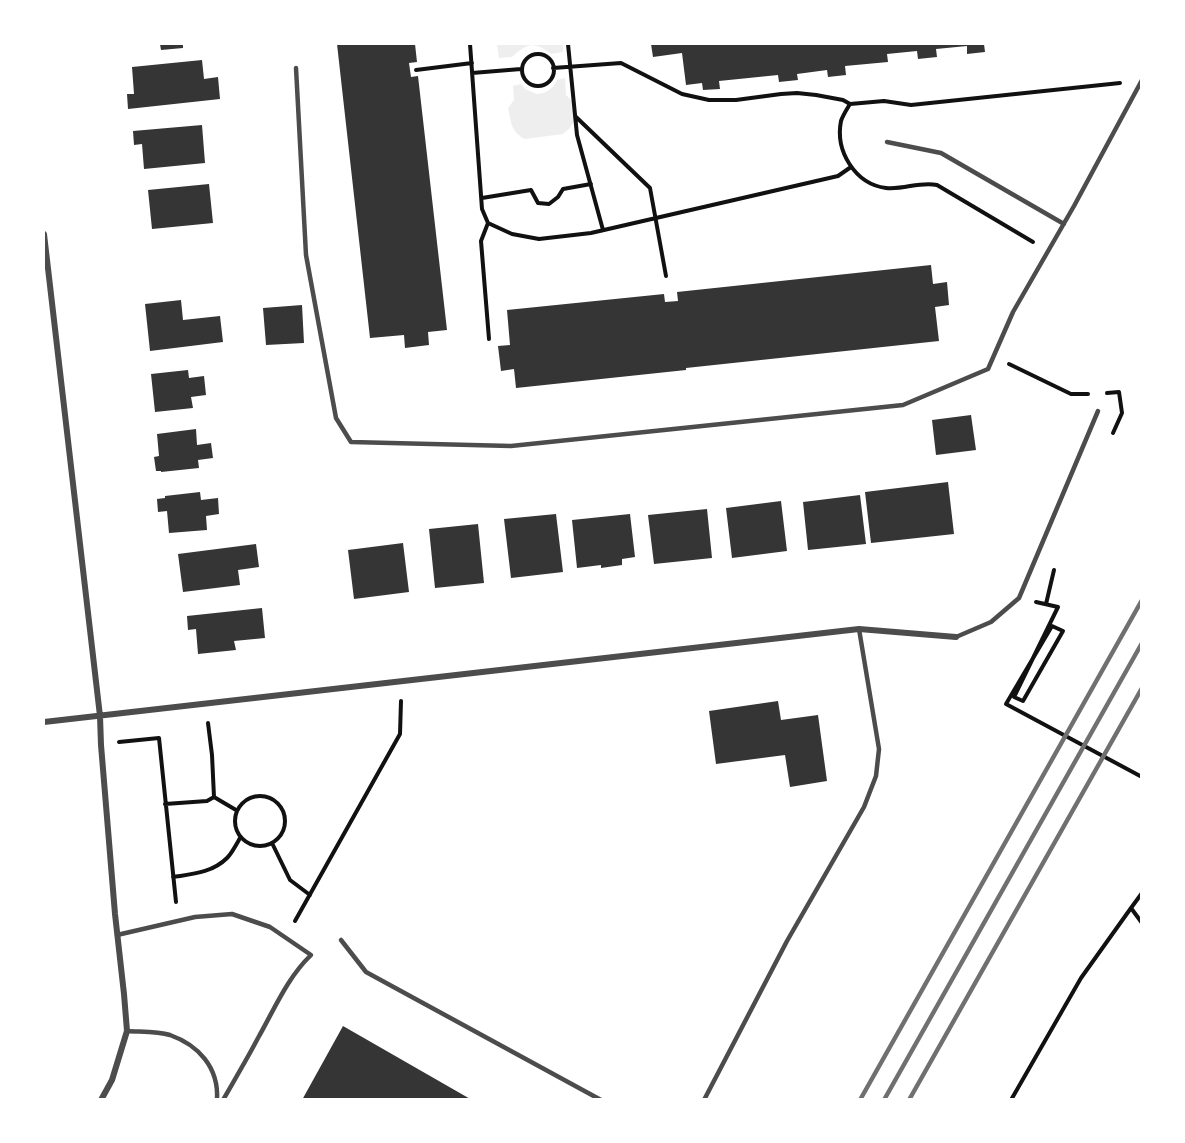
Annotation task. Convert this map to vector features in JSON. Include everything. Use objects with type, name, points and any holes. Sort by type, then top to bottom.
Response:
[{"type":"street","points":[[44,234],[100,717],[127,1031],[112,1080],[100,1100]]},
{"type":"street","points":[[44,722],[859,629],[956,637]]},
{"type":"lane","points":[[296,68],[306,255],[336,418],[351,442],[511,446],[903,405],[988,369],[1013,312],[1064,224],[1142,80]]},
{"type":"lane","points":[[887,142],[941,153],[1064,224]]},
{"type":"lane","points":[[956,637],[991,622],[1019,598],[1098,411]]},
{"type":"lane","points":[[704,1100],[787,941],[864,807],[876,776],[879,749],[859,629]]},
{"type":"lane","points":[[117,935],[195,917],[232,914],[270,927],[311,955],[301,964],[285,990],[223,1100]]},
{"type":"lane","points":[[341,940],[366,972],[601,1100]]},
{"type":"lane","points":[[127,1031],[168,1034],[194,1047],[207,1061],[215,1077],[217,1100]]},
{"type":"path","points":[[470,44],[482,209],[488,222],[513,234],[539,238],[591,233],[838,176],[851,167]]},
{"type":"path","points":[[568,44],[577,135],[603,230]]},
{"type":"path","points":[[538,54],[545,55],[553,64],[552,77],[549,82],[537,86],[526,81],[521,69],[526,58],[538,54]]},
{"type":"path","points":[[416,70],[472,63]]},
{"type":"path","points":[[553,68],[621,63],[682,94],[709,100],[736,100],[797,93],[843,100],[850,104],[885,101],[910,105],[1120,83],[1136,90]]},
{"type":"path","points":[[472,73],[521,69]]},
{"type":"path","points":[[850,104],[842,119],[840,136],[843,152],[851,167],[861,177],[887,188],[928,183],[937,185],[1049,250]]},
{"type":"path","points":[[575,116],[650,188],[666,276]]},
{"type":"path","points":[[482,198],[531,190],[538,203],[549,204],[558,197],[563,189],[591,184]]},
{"type":"path","points":[[488,222],[481,241],[489,339]]},
{"type":"path","points":[[1026,250],[1032,240]]},
{"type":"path","points":[[996,351],[1010,364],[1071,394],[1090,393]]},
{"type":"path","points":[[1100,393],[1119,392],[1122,413],[1112,434]]},
{"type":"path","points":[[1046,604],[1057,560]]},
{"type":"path","points":[[1019,598],[1059,607],[1014,697],[1023,701],[1063,631],[1052,626],[1006,704],[1142,777]]},
{"type":"path","points":[[286,937],[400,734],[401,682]]},
{"type":"path","points":[[206,705],[214,797]]},
{"type":"path","points":[[101,745],[159,738],[178,921]]},
{"type":"path","points":[[165,804],[207,801],[214,797]]},
{"type":"path","points":[[214,797],[236,810]]},
{"type":"path","points":[[251,797],[271,798],[279,804],[284,813],[285,823],[282,832],[277,840],[268,845],[258,847],[248,844],[240,838],[236,830],[234,820],[236,810],[251,797]]},
{"type":"path","points":[[172,877],[214,868],[229,857],[240,838]]},
{"type":"path","points":[[272,843],[290,880],[310,895]]},
{"type":"path","points":[[1011,1100],[1081,978],[1142,893]]},
{"type":"path","points":[[1131,908],[1142,923]]},
{"type":"shaded area","points":[[497,44],[563,44],[563,52],[551,54],[540,47],[531,45],[512,57],[499,58]]},
{"type":"shaded area","points":[[565,78],[566,95],[574,103],[575,120],[570,128],[563,134],[525,139],[520,136],[512,126],[508,108],[514,100],[513,86],[521,84],[525,89],[537,94],[547,92],[557,80]]},
{"type":"building","points":[[160,44],[183,44],[183,48],[161,50]]},
{"type":"building","points":[[337,44],[415,44],[417,62],[409,63],[411,77],[418,76],[447,330],[428,332],[429,345],[405,348],[404,335],[370,338]]},
{"type":"building","points":[[651,44],[984,44],[985,52],[967,54],[967,46],[936,49],[937,57],[918,59],[917,51],[887,54],[888,62],[845,66],[846,75],[828,77],[827,70],[797,74],[798,80],[779,82],[778,75],[719,81],[720,89],[703,90],[702,83],[686,85],[682,53],[653,57]]},
{"type":"building","points":[[202,60],[204,79],[218,77],[220,99],[128,109],[127,94],[134,94],[132,67]]},
{"type":"building","points":[[202,125],[205,163],[144,169],[142,144],[134,145],[133,131]]},
{"type":"building","points":[[209,184],[213,223],[152,229],[148,190]]},
{"type":"building","points":[[931,265],[933,284],[947,282],[949,305],[935,307],[939,341],[516,388],[514,369],[501,371],[498,346],[510,345],[507,310],[664,294],[665,302],[678,301],[677,292]]},
{"type":"building","points":[[181,300],[183,320],[220,316],[223,342],[150,351],[145,304]]},
{"type":"building","points":[[302,305],[304,343],[266,345],[263,308]]},
{"type":"building","points":[[188,370],[189,378],[204,376],[206,395],[191,397],[193,408],[155,412],[151,374]]},
{"type":"building","points":[[971,415],[976,450],[936,455],[932,420]]},
{"type":"building","points":[[196,429],[197,445],[211,443],[213,458],[198,460],[199,468],[156,471],[154,457],[159,456],[157,434]]},
{"type":"building","points":[[948,482],[954,534],[871,543],[865,492]]},
{"type":"building","points":[[200,492],[201,500],[218,498],[219,514],[206,516],[207,530],[169,533],[167,511],[158,512],[157,499]]},
{"type":"building","points":[[860,495],[866,544],[808,550],[803,502]]},
{"type":"building","points":[[781,501],[787,551],[732,558],[726,508]]},
{"type":"building","points":[[707,509],[712,558],[654,564],[648,515]]},
{"type":"building","points":[[556,514],[563,572],[511,578],[504,519]]},
{"type":"building","points":[[630,514],[635,557],[622,559],[622,565],[577,568],[572,520]]},
{"type":"building","points":[[478,524],[484,583],[435,588],[429,529]]},
{"type":"building","points":[[403,543],[409,592],[354,599],[348,550]]},
{"type":"building","points":[[256,544],[259,567],[238,570],[240,585],[183,592],[178,554]]},
{"type":"building","points":[[262,608],[265,638],[234,641],[236,650],[198,654],[196,629],[188,630],[187,616]]},
{"type":"building","points":[[778,701],[781,720],[818,715],[827,781],[790,787],[785,755],[716,764],[709,711]]},
{"type":"building","points":[[343,1026],[472,1100],[302,1100]]},
{"type":"railway","points":[[860,1100],[1142,600]]},
{"type":"railway","points":[[884,1100],[1142,643]]},
{"type":"railway","points":[[909,1100],[1142,688]]}]
